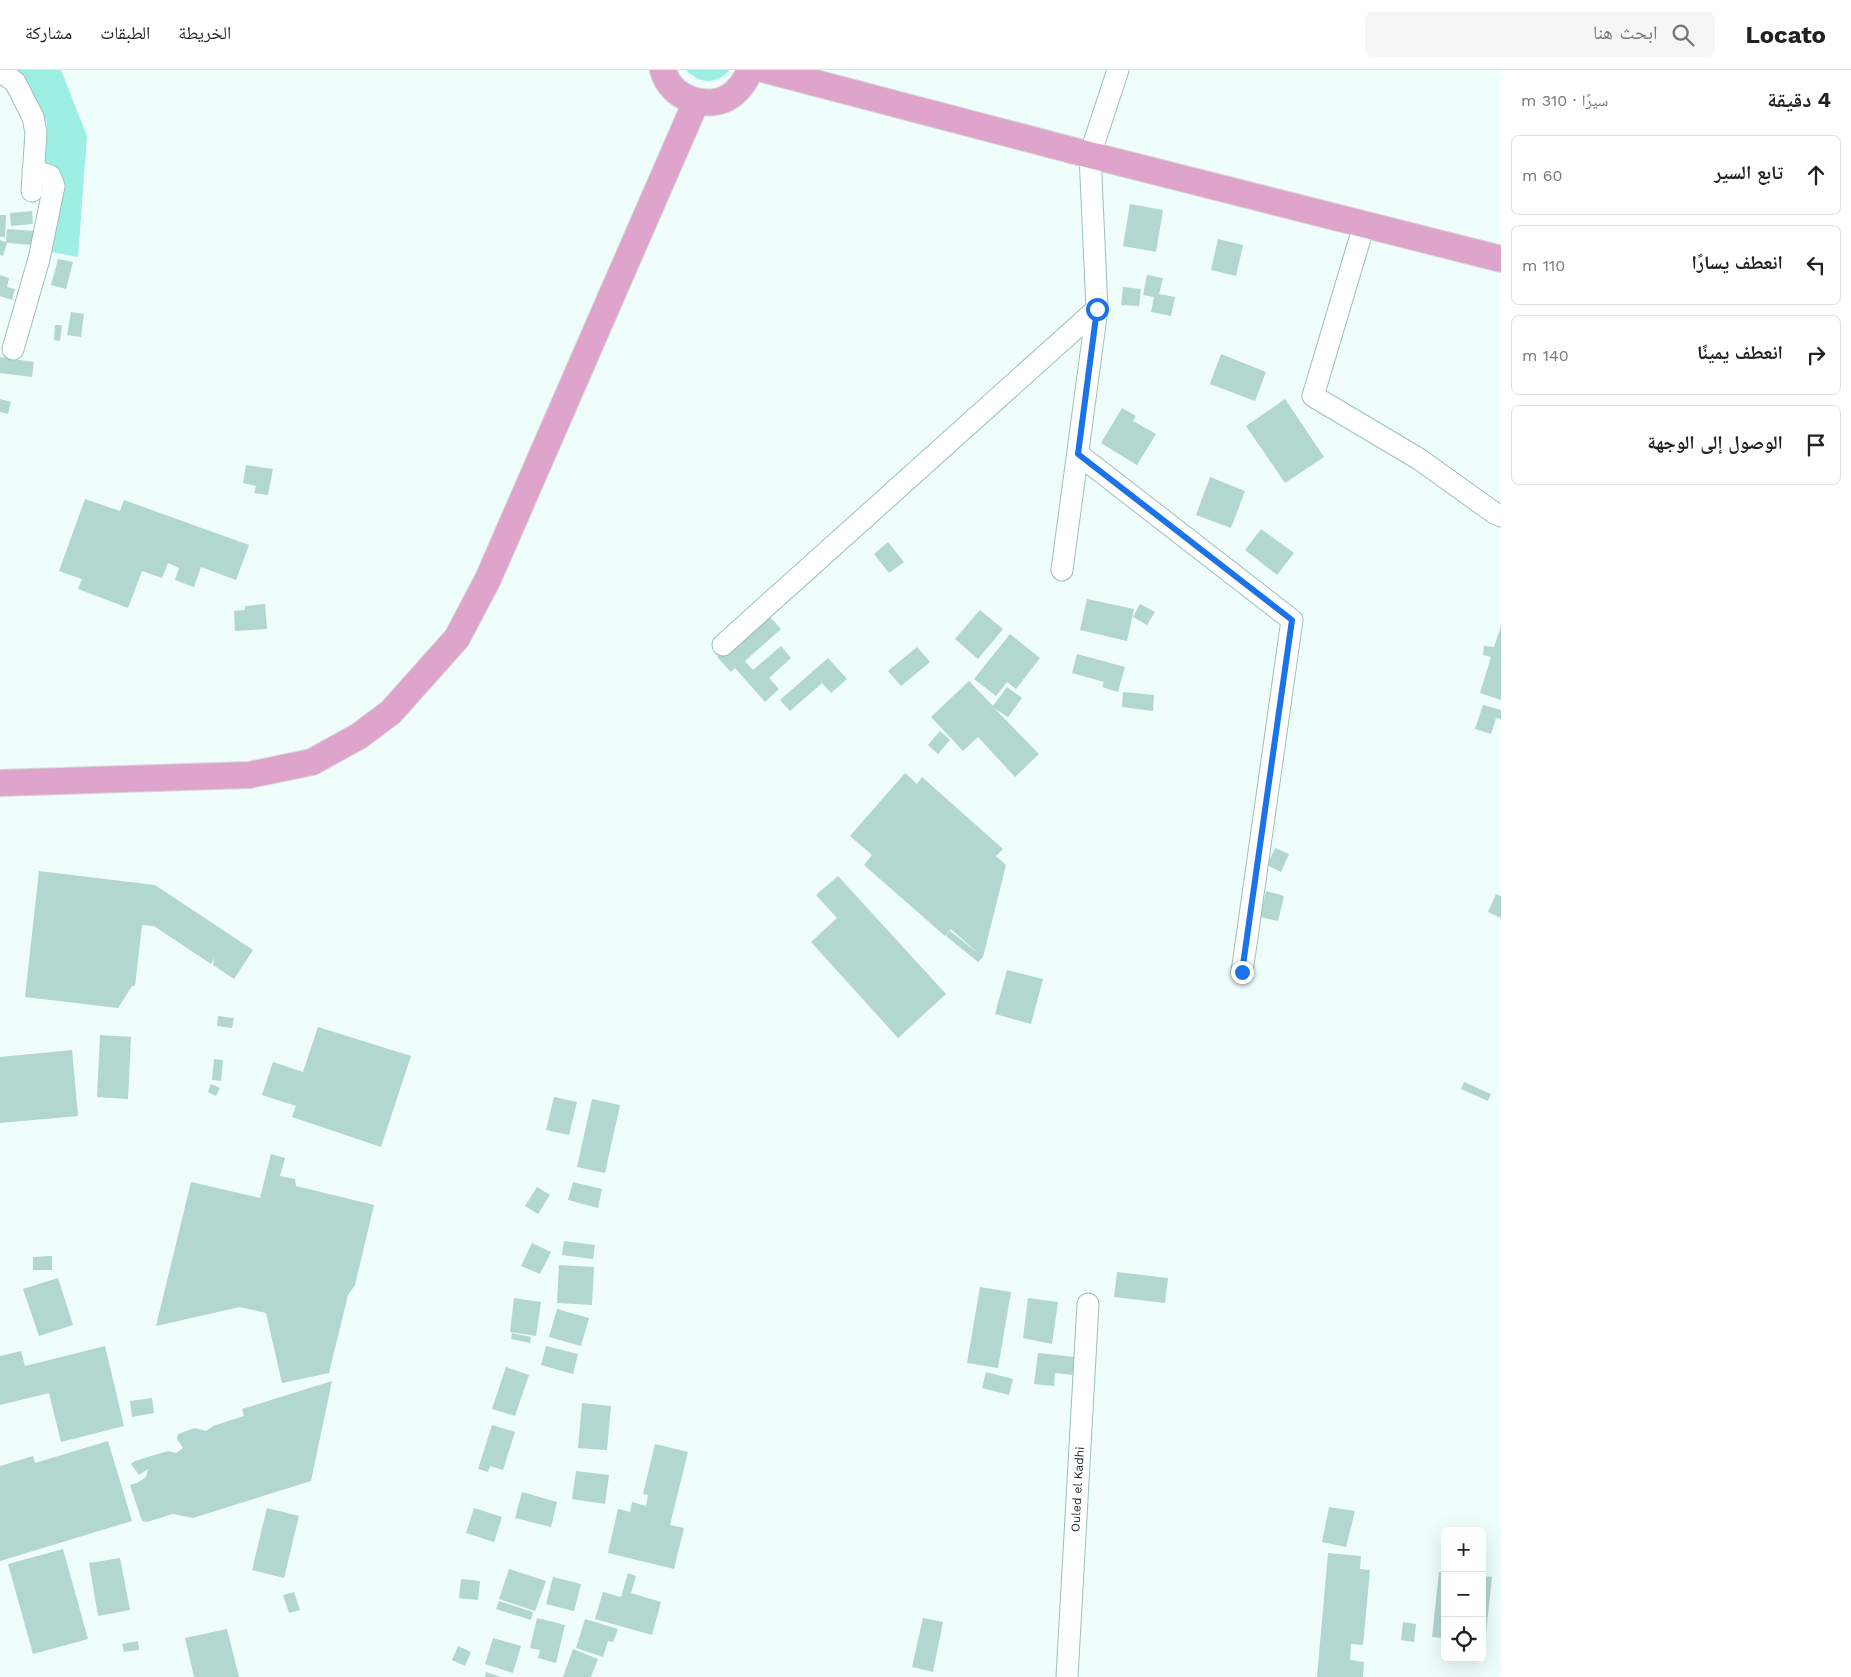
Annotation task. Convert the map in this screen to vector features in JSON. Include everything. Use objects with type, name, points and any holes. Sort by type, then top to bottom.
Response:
[{"type":"main road","points":[[663,70],[671,86],[682,96],[696,102],[714,102],[731,96],[744,83],[750,70]]},
{"type":"main road","points":[[766,70],[1090,155],[1501,259]]},
{"type":"main road","points":[[0,783],[249,775],[312,762],[359,736],[390,712],[457,638],[484,587],[696,102]]},
{"type":"street","points":[[1062,570],[1097,309],[1090,155],[1118,70]]},
{"type":"street","points":[[0,71],[15,82],[33,117],[36,133],[32,191]]},
{"type":"street","points":[[13,349],[39,259],[54,186],[50,176],[33,170]]},
{"type":"street","points":[[1364,225],[1313,396],[1419,458],[1501,516]]},
{"type":"street","points":[[723,645],[1097,309]]},
{"type":"street","points":[[1078,454],[1292,620],[1242,972]]},
{"type":"street","name":"Ouled el Kadhi","points":[[1067,1677],[1088,1304]]},
{"type":"green space","points":[[12,70],[61,70],[87,136],[78,257],[42,250],[37,226],[47,123],[19,75]]},
{"type":"green space","points":[[686,70],[730,70],[719,78],[708,81],[696,78]]},
{"type":"building","points":[[1130,204],[1163,210],[1156,252],[1123,246]]},
{"type":"building","points":[[32,211],[33,224],[11,226],[10,213]]},
{"type":"building","points":[[0,215],[6,215],[5,237],[0,237]]},
{"type":"building","points":[[7,229],[35,231],[34,245],[7,243],[3,256],[0,255],[0,240],[6,242]]},
{"type":"building","points":[[1218,239],[1243,245],[1236,276],[1211,270]]},
{"type":"building","points":[[58,259],[73,262],[66,289],[51,285]]},
{"type":"building","points":[[0,275],[9,278],[7,287],[15,289],[12,300],[0,296]]},
{"type":"building","points":[[1147,275],[1163,278],[1159,294],[1175,297],[1171,316],[1151,312],[1154,297],[1143,295]]},
{"type":"building","points":[[1123,287],[1141,289],[1139,306],[1121,305]]},
{"type":"building","points":[[71,312],[84,314],[81,337],[67,335]]},
{"type":"building","points":[[55,325],[62,325],[60,341],[54,340]]},
{"type":"building","points":[[1221,354],[1266,372],[1255,401],[1210,384]]},
{"type":"building","points":[[0,357],[34,362],[32,377],[0,373]]},
{"type":"building","points":[[0,399],[11,402],[8,414],[0,412]]},
{"type":"building","points":[[1285,399],[1324,457],[1285,483],[1246,426]]},
{"type":"building","points":[[1122,408],[1136,416],[1133,421],[1156,434],[1137,465],[1101,443]]},
{"type":"building","points":[[246,465],[273,469],[268,495],[254,493],[256,486],[243,483]]},
{"type":"building","points":[[1210,477],[1245,491],[1231,528],[1196,515]]},
{"type":"building","points":[[85,499],[120,511],[124,500],[249,545],[236,580],[201,567],[194,587],[175,580],[179,568],[168,563],[162,578],[142,571],[128,608],[78,589],[82,579],[59,571]]},
{"type":"building","points":[[1261,529],[1294,553],[1277,575],[1245,550]]},
{"type":"building","points":[[888,542],[904,562],[889,573],[874,554]]},
{"type":"building","points":[[1087,599],[1134,609],[1127,641],[1080,630]]},
{"type":"building","points":[[265,604],[267,629],[235,631],[234,611],[245,610],[245,606]]},
{"type":"building","points":[[1140,604],[1155,612],[1147,625],[1133,617]]},
{"type":"building","points":[[980,610],[1003,629],[978,659],[955,639]]},
{"type":"building","points":[[766,613],[781,629],[745,661],[753,670],[781,646],[791,658],[769,678],[779,689],[765,702],[735,668],[731,672],[717,657]]},
{"type":"building","points":[[1501,626],[1501,700],[1480,693],[1491,657],[1483,655],[1484,646],[1494,647]]},
{"type":"building","points":[[1010,634],[1040,658],[1016,689],[1007,682],[996,696],[974,679]]},
{"type":"building","points":[[917,647],[930,662],[901,686],[888,671]]},
{"type":"building","points":[[1077,654],[1125,667],[1118,692],[1102,687],[1104,682],[1072,673]]},
{"type":"building","points":[[828,658],[847,679],[831,693],[822,683],[790,711],[780,700]]},
{"type":"building","points":[[969,681],[993,706],[1007,687],[1022,698],[1008,717],[994,708],[1039,754],[1015,777],[978,737],[963,751],[931,717]]},
{"type":"building","points":[[1123,692],[1154,695],[1153,711],[1122,707]]},
{"type":"building","points":[[1483,705],[1501,710],[1501,719],[1496,718],[1491,734],[1475,729]]},
{"type":"building","points":[[940,731],[950,740],[938,754],[928,745]]},
{"type":"building","points":[[905,773],[917,784],[922,777],[1003,849],[996,856],[1006,865],[983,957],[978,962],[946,936],[950,931],[979,954],[951,929],[945,936],[864,865],[872,855],[850,836]]},
{"type":"building","points":[[1275,848],[1289,854],[1281,872],[1267,865]]},
{"type":"building","points":[[39,871],[155,885],[253,950],[234,979],[213,965],[214,958],[211,964],[154,926],[142,925],[135,986],[132,986],[118,1008],[25,997]]},
{"type":"building","points":[[838,876],[946,994],[898,1038],[811,942],[837,918],[816,895]]},
{"type":"building","points":[[1266,891],[1284,896],[1278,921],[1260,917]]},
{"type":"building","points":[[1496,894],[1501,896],[1501,918],[1488,912]]},
{"type":"building","points":[[1007,970],[1043,979],[1031,1024],[995,1014]]},
{"type":"building","points":[[218,1016],[234,1018],[232,1028],[217,1026]]},
{"type":"building","points":[[318,1027],[411,1056],[381,1147],[292,1117],[296,1106],[262,1095],[273,1062],[303,1072]]},
{"type":"building","points":[[100,1035],[131,1037],[128,1099],[97,1097]]},
{"type":"building","points":[[72,1050],[78,1116],[0,1123],[0,1057]]},
{"type":"building","points":[[214,1059],[223,1060],[221,1081],[212,1080]]},
{"type":"building","points":[[1464,1082],[1491,1094],[1488,1101],[1461,1089]]},
{"type":"building","points":[[211,1084],[220,1088],[216,1096],[208,1092]]},
{"type":"building","points":[[554,1097],[577,1102],[569,1135],[546,1130]]},
{"type":"building","points":[[592,1099],[620,1105],[605,1173],[577,1167]]},
{"type":"building","points":[[271,1154],[285,1158],[280,1176],[295,1179],[296,1186],[374,1205],[355,1285],[348,1295],[329,1373],[282,1383],[266,1313],[240,1307],[156,1326],[191,1182],[260,1198]]},
{"type":"building","points":[[573,1182],[602,1189],[598,1208],[568,1200]]},
{"type":"building","points":[[537,1187],[550,1195],[538,1214],[525,1206]]},
{"type":"building","points":[[564,1241],[595,1245],[593,1259],[562,1255]]},
{"type":"building","points":[[532,1243],[551,1252],[540,1274],[521,1266]]},
{"type":"building","points":[[52,1256],[52,1270],[33,1270],[33,1257]]},
{"type":"building","points":[[559,1265],[594,1267],[592,1305],[557,1303]]},
{"type":"building","points":[[1117,1272],[1168,1278],[1165,1303],[1114,1297]]},
{"type":"building","points":[[58,1278],[73,1325],[39,1336],[23,1289]]},
{"type":"building","points":[[980,1287],[1011,1292],[998,1368],[967,1363]]},
{"type":"building","points":[[514,1298],[541,1302],[536,1336],[510,1332]]},
{"type":"building","points":[[1028,1298],[1058,1302],[1052,1344],[1023,1338]]},
{"type":"building","points":[[557,1309],[589,1318],[581,1346],[549,1337]]},
{"type":"building","points":[[512,1333],[531,1337],[530,1343],[511,1339]]},
{"type":"building","points":[[105,1346],[124,1426],[61,1442],[49,1393],[0,1405],[0,1356],[21,1351],[25,1366]]},
{"type":"building","points":[[546,1346],[578,1354],[573,1374],[541,1365]]},
{"type":"building","points":[[1038,1353],[1075,1357],[1073,1375],[1055,1373],[1054,1386],[1034,1384]]},
{"type":"building","points":[[506,1367],[529,1375],[515,1416],[492,1409]]},
{"type":"building","points":[[986,1372],[1013,1379],[1009,1395],[982,1388]]},
{"type":"building","points":[[332,1381],[311,1481],[193,1518],[173,1514],[147,1522],[142,1521],[130,1485],[146,1477],[148,1469],[139,1475],[131,1464],[135,1461],[168,1451],[176,1453],[183,1448],[177,1439],[178,1434],[195,1428],[206,1431],[213,1426],[244,1416],[242,1409]]},
{"type":"building","points":[[152,1398],[154,1413],[132,1417],[130,1401]]},
{"type":"building","points":[[582,1403],[611,1406],[607,1450],[578,1448]]},
{"type":"building","points":[[492,1425],[515,1432],[503,1470],[490,1466],[488,1472],[478,1469]]},
{"type":"building","points":[[108,1441],[132,1521],[0,1561],[0,1466],[33,1456],[35,1463]]},
{"type":"building","points":[[655,1444],[688,1452],[670,1525],[684,1528],[674,1569],[608,1553],[618,1509],[630,1512],[632,1502],[646,1506],[648,1495],[643,1494]]},
{"type":"building","points":[[576,1471],[609,1475],[605,1504],[572,1499]]},
{"type":"building","points":[[522,1492],[557,1502],[551,1527],[515,1518]]},
{"type":"building","points":[[1329,1507],[1355,1511],[1346,1547],[1322,1542]]},
{"type":"building","points":[[267,1508],[299,1516],[284,1578],[252,1570]]},
{"type":"building","points":[[474,1508],[502,1517],[494,1542],[466,1533]]},
{"type":"building","points":[[63,1549],[88,1639],[33,1654],[8,1564]]},
{"type":"building","points":[[1328,1553],[1361,1556],[1360,1569],[1370,1570],[1363,1645],[1351,1644],[1350,1660],[1364,1662],[1363,1677],[1317,1677]]},
{"type":"building","points":[[120,1558],[130,1610],[98,1616],[89,1563]]},
{"type":"building","points":[[509,1569],[546,1581],[535,1611],[499,1599]]},
{"type":"building","points":[[1439,1572],[1441,1572],[1441,1638],[1432,1637]]},
{"type":"building","points":[[628,1573],[636,1576],[631,1593],[661,1602],[652,1635],[595,1619],[603,1592],[621,1597]]},
{"type":"building","points":[[1486,1576],[1492,1577],[1486,1634]]},
{"type":"building","points":[[553,1577],[581,1584],[574,1611],[546,1604]]},
{"type":"building","points":[[461,1579],[480,1581],[478,1600],[459,1598]]},
{"type":"building","points":[[294,1592],[300,1610],[289,1613],[283,1595]]},
{"type":"building","points":[[499,1601],[533,1612],[531,1620],[496,1609]]},
{"type":"building","points":[[537,1618],[565,1625],[556,1663],[538,1658],[540,1650],[530,1648]]},
{"type":"building","points":[[923,1618],[943,1622],[933,1672],[912,1667]]},
{"type":"building","points":[[585,1619],[618,1629],[613,1642],[608,1641],[603,1657],[576,1648]]},
{"type":"building","points":[[1403,1622],[1416,1624],[1414,1642],[1401,1640]]},
{"type":"building","points":[[227,1629],[239,1677],[194,1677],[185,1638]]},
{"type":"building","points":[[493,1638],[521,1646],[513,1673],[485,1664]]},
{"type":"building","points":[[138,1641],[139,1650],[124,1652],[122,1644]]},
{"type":"building","points":[[458,1646],[471,1652],[465,1666],[452,1660]]},
{"type":"building","points":[[573,1649],[598,1659],[591,1677],[563,1677]]},
{"type":"building","points":[[486,1672],[501,1677],[485,1677]]},
{"type":"route","points":[[1097,309],[1078,454],[1292,620],[1242,972]]}]
